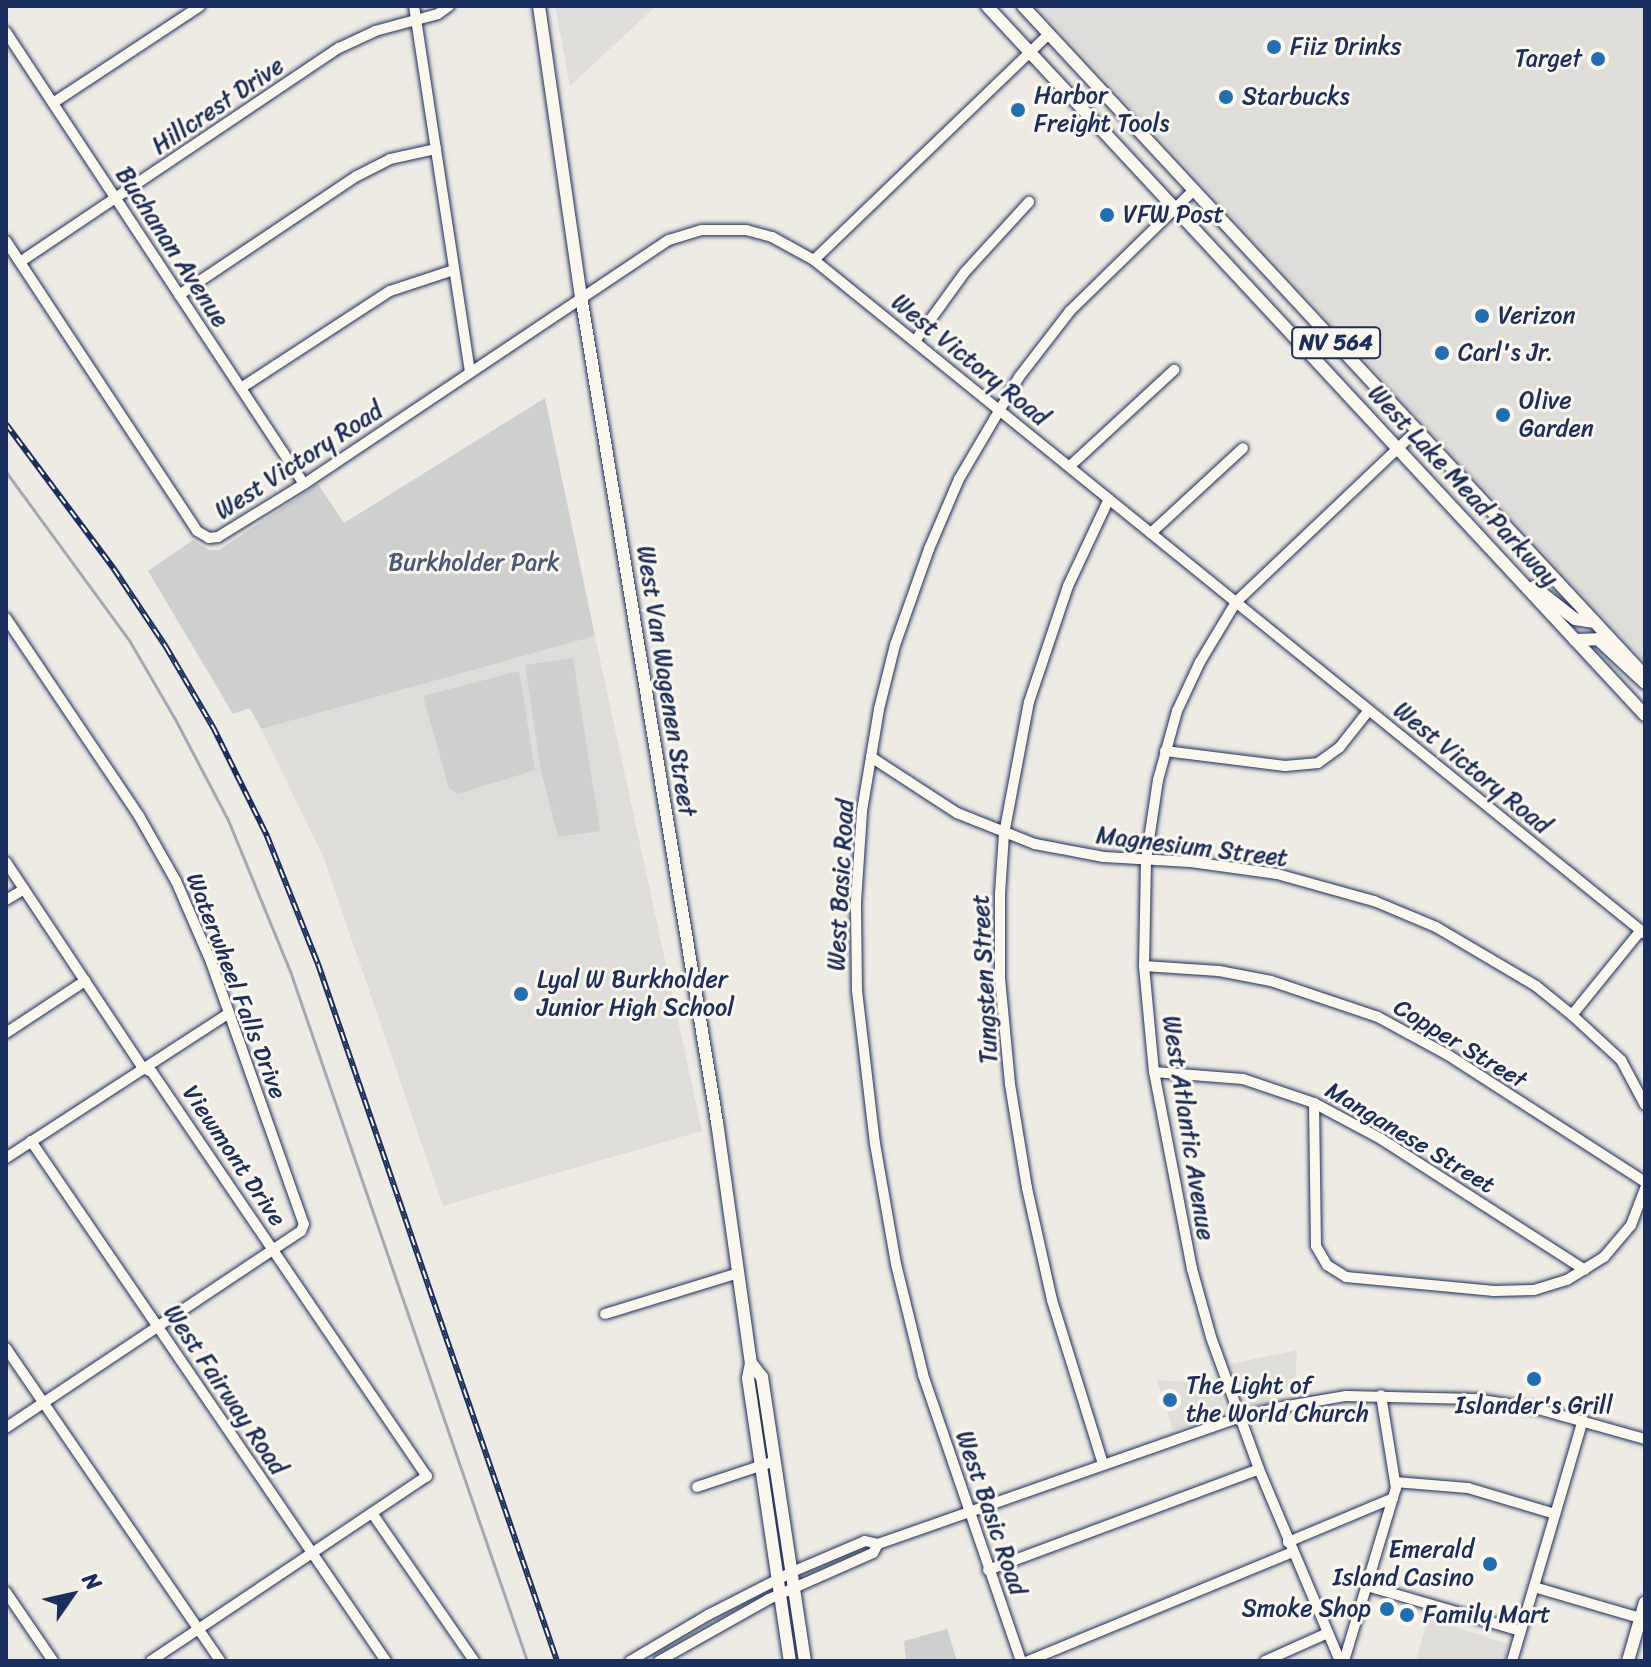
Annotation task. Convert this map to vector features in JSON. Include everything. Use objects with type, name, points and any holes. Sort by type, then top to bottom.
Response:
[{"type":"main road","name":"West Van Wagenen Street","points":[[539,6],[581,296],[717,1122],[751,1363],[748,1378],[790,1661]]},
{"type":"main road","name":"West Lake Mead Parkway","points":[[987,6],[1645,715]]},
{"type":"main road","name":"West Lake Mead Parkway","points":[[1023,6],[1645,676]]},
{"type":"main road","points":[[1501,560],[1575,619],[1595,622]]},
{"type":"main road","points":[[1575,640],[1598,639],[1645,683]]},
{"type":"main road","name":"West Van Wagenen Street","points":[[751,1363],[762,1377],[805,1661]]},
{"type":"main road","points":[[1628,1661],[1645,1602]]},
{"type":"street","points":[[53,103],[200,6]]},
{"type":"street","points":[[414,6],[470,372]]},
{"type":"street","name":"Hillcrest Drive","points":[[20,262],[339,48],[375,31],[438,14],[449,6]]},
{"type":"street","name":"Buchanan Avenue","points":[[6,32],[304,484]]},
{"type":"street","points":[[814,260],[1049,34]]},
{"type":"street","points":[[179,295],[357,176],[390,159],[436,149]]},
{"type":"street","name":"West Basic Road","points":[[1021,1661],[919,1360],[896,1264],[870,1113],[857,990],[856,902],[871,757],[895,645],[929,549],[959,479],[999,409],[1070,311],[1194,190]]},
{"type":"street","points":[[915,341],[965,272],[1029,202]]},
{"type":"street","name":"West Victory Road","points":[[20,262],[197,531],[209,538],[218,537],[304,484],[669,240],[702,230],[746,230],[772,237],[814,260],[1643,932]]},
{"type":"street","points":[[6,241],[20,262]]},
{"type":"street","points":[[241,388],[390,291],[454,270]]},
{"type":"street","points":[[1070,466],[1174,370]]},
{"type":"street","name":"West Atlantic Avenue","points":[[1342,1661],[1290,1547],[1259,1469],[1192,1269],[1168,1163],[1154,1072],[1144,966],[1146,860],[1165,751],[1177,711],[1200,662],[1236,602],[1417,430]]},
{"type":"street","points":[[1151,533],[1243,448]]},
{"type":"street","name":"Tungsten Street","points":[[1103,1464],[1052,1300],[1027,1188],[1010,1084],[1000,978],[1004,834],[1029,702],[1068,586],[1109,499]]},
{"type":"street","name":"Waterwheel Falls Drive","points":[[6,618],[166,860],[205,947],[304,1224],[301,1231],[273,1249]]},
{"type":"street","points":[[1165,751],[1285,766],[1318,763],[1339,748],[1369,710]]},
{"type":"street","name":"Magnesium Street","points":[[871,757],[923,794],[1004,834],[1067,852],[1191,862],[1277,874],[1374,901],[1436,927],[1536,986],[1572,1015],[1621,1060],[1645,1105]]},
{"type":"street","name":"Viewmont Drive","points":[[6,862],[143,1068],[152,1072],[427,1476],[372,1513]]},
{"type":"street","points":[[6,900],[24,889]]},
{"type":"street","points":[[1572,1015],[1643,932]]},
{"type":"street","name":"Copper Street","points":[[1144,966],[1219,971],[1271,981],[1378,1017],[1448,1055],[1645,1182]]},
{"type":"street","points":[[6,1033],[85,981]]},
{"type":"street","points":[[6,1158],[229,1013]]},
{"type":"street","name":"Manganese Street","points":[[1154,1072],[1243,1079],[1314,1103],[1381,1139],[1585,1270]]},
{"type":"street","points":[[1314,1103],[1316,1246],[1327,1265],[1346,1277],[1494,1291],[1534,1290],[1567,1280],[1604,1257],[1631,1225],[1645,1189]]},
{"type":"street","name":"West Fairway Road","points":[[31,1141],[386,1661]]},
{"type":"street","points":[[6,1428],[273,1249]]},
{"type":"street","points":[[605,1314],[738,1273]]},
{"type":"street","points":[[6,1348],[220,1661]]},
{"type":"street","points":[[1342,1661],[1393,1498],[1395,1482],[1381,1395]]},
{"type":"street","points":[[630,1661],[779,1585],[873,1553],[878,1544],[1240,1417],[1346,1396],[1475,1399],[1583,1420],[1645,1439]]},
{"type":"street","points":[[1512,1661],[1583,1420]]},
{"type":"street","points":[[697,1487],[775,1461]]},
{"type":"street","points":[[988,1570],[1259,1469]]},
{"type":"street","points":[[1395,1482],[1468,1488],[1555,1514]]},
{"type":"street","points":[[1028,1661],[1290,1547],[1393,1498]]},
{"type":"street","points":[[151,1661],[372,1513],[474,1661]]},
{"type":"street","points":[[659,1661],[779,1585]]},
{"type":"street","points":[[1367,1586],[1521,1631]]},
{"type":"street","points":[[1534,1587],[1640,1618]]},
{"type":"street","points":[[6,1592],[53,1661]]},
{"type":"street","points":[[1265,1661],[1328,1633]]},
{"type":"shaded area","points":[[555,6],[656,6],[570,86]]},
{"type":"shaded area","points":[[1037,6],[1645,6],[1645,662]]},
{"type":"shaded area","name":"Lyal W Burkholder Junior High School","points":[[595,636],[702,1131],[443,1206],[323,856],[261,729]]},
{"type":"shaded area","points":[[1297,1350],[1295,1387],[1269,1393],[1272,1403],[1247,1406],[1231,1364]]},
{"type":"shaded area","points":[[1157,1380],[1218,1384],[1226,1412],[1221,1417],[1173,1430]]},
{"type":"shaded area","points":[[1428,1618],[1508,1644],[1504,1661],[1416,1661]]},
{"type":"green space","name":"Burkholder Park","points":[[545,398],[595,636],[261,729],[250,708],[233,714],[148,571],[193,540],[209,550],[219,550],[318,484],[344,523]]},
{"type":"green space","points":[[573,658],[600,831],[558,837],[541,771],[525,665]]},
{"type":"green space","points":[[519,671],[535,770],[458,794],[449,788],[423,696]]},
{"type":"green space","points":[[947,1629],[957,1661],[906,1661],[904,1641]]},
{"type":"waterway","points":[[6,472],[129,640],[228,820],[290,971],[527,1661]]},
{"type":"railway","points":[[6,424],[114,569],[166,647],[213,727],[267,836],[318,964],[557,1661]]},
{"type":"place","name":"Fiiz Drinks","points":[[1274,47]]},
{"type":"place","name":"Target","points":[[1598,59]]},
{"type":"place","name":"Starbucks","points":[[1226,97]]},
{"type":"place","name":"Harbor Freight Tools","points":[[1018,110]]},
{"type":"place","name":"VFW Post","points":[[1107,215]]},
{"type":"place","name":"Verizon","points":[[1482,316]]},
{"type":"place","name":"Carl's Jr.","points":[[1442,353]]},
{"type":"place","name":"Olive Garden","points":[[1503,415]]},
{"type":"place","name":"Lyal W Burkholder Junior High School","points":[[521,994]]},
{"type":"place","name":"Islander's Grill","points":[[1534,1379]]},
{"type":"place","name":"The Light of the World Church","points":[[1170,1400]]},
{"type":"place","name":"Emerald Island Casino","points":[[1490,1564]]},
{"type":"place","name":"Smoke Shop","points":[[1387,1609]]},
{"type":"place","name":"Family Mart","points":[[1407,1615]]}]
